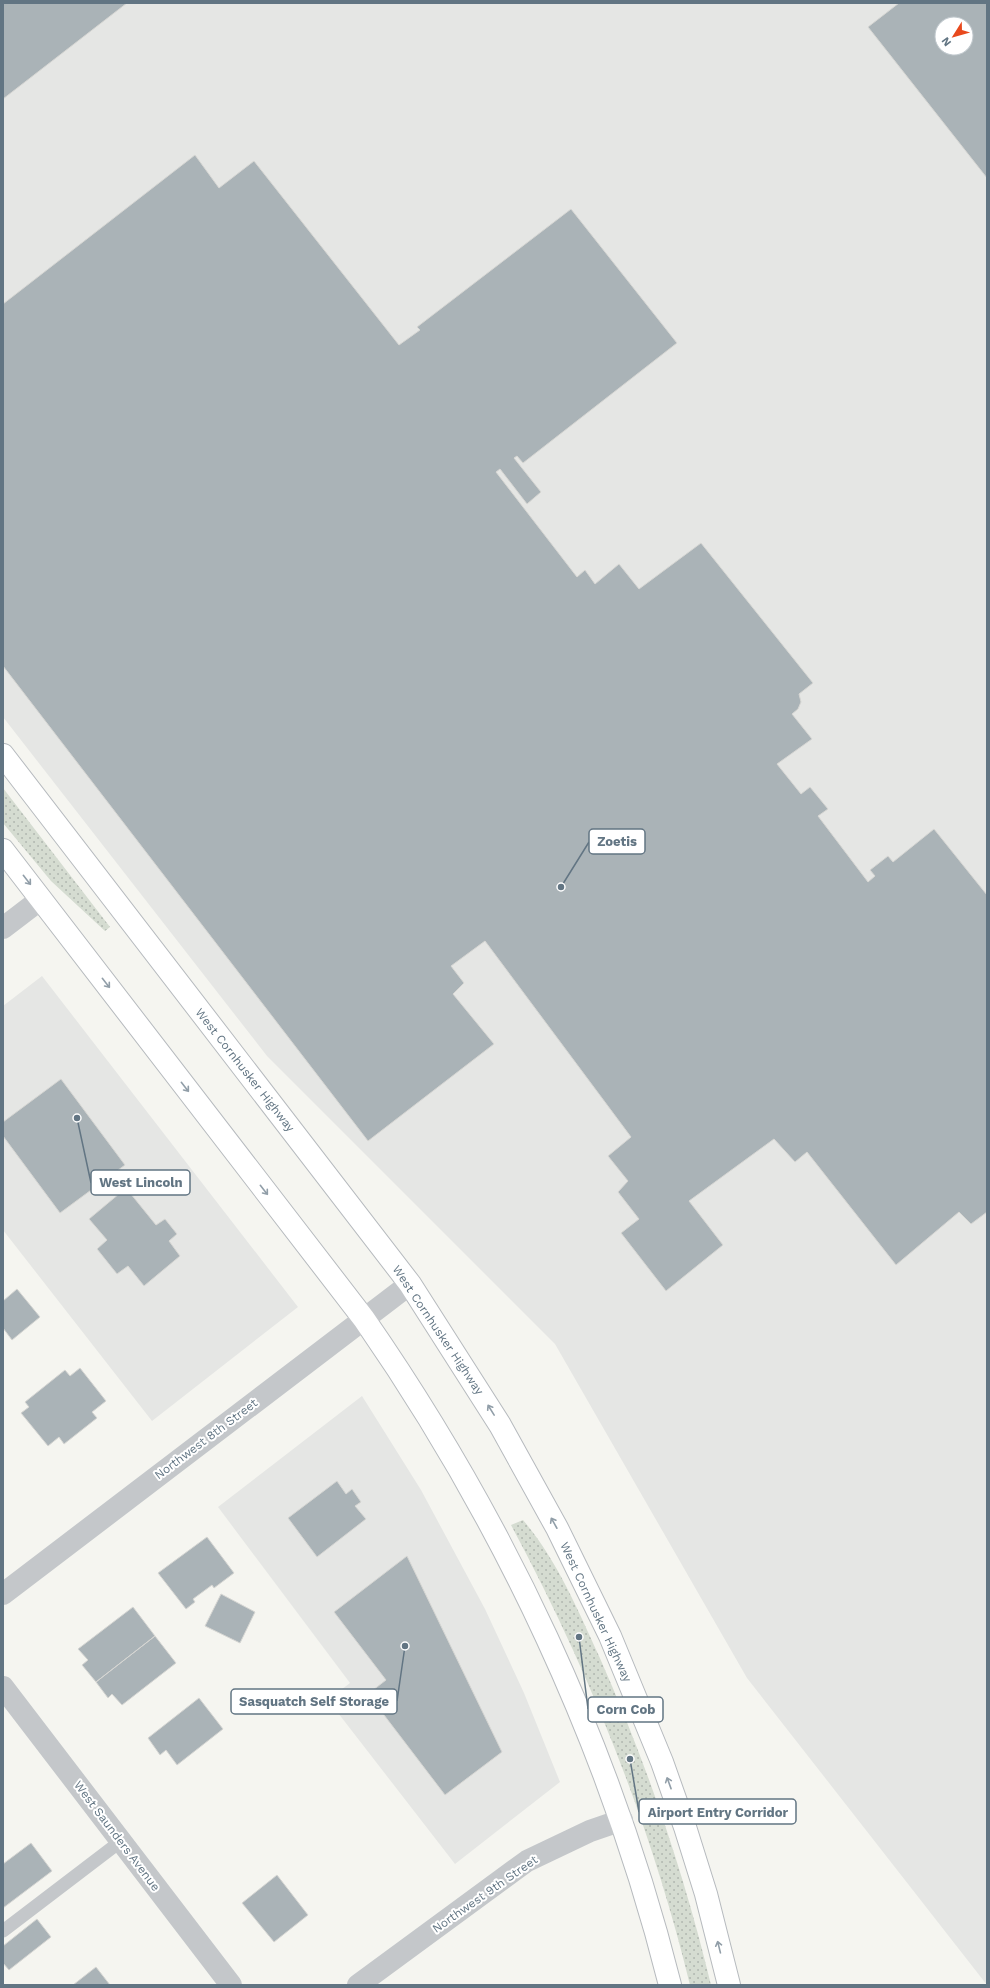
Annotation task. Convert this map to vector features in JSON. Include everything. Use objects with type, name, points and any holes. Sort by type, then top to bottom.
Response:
[{"type":"main road","name":"West Cornhusker Highway","points":[[3,755],[410,1284],[500,1425],[557,1528],[610,1636],[662,1762],[685,1827],[706,1894],[729,1985]]},
{"type":"main road","points":[[3,850],[364,1319],[407,1383],[465,1477],[496,1534],[547,1636],[622,1820],[656,1928],[670,1985]]},
{"type":"street","points":[[3,928],[41,899]]},
{"type":"street","name":"Northwest 8th Street","points":[[3,1594],[410,1284]]},
{"type":"street","name":"West Saunders Avenue","points":[[3,1687],[231,1985]]},
{"type":"street","name":"Northwest 9th Street","points":[[358,1985],[528,1861],[590,1831],[622,1820]]},
{"type":"lane","points":[[3,1932],[121,1841]]},
{"type":"shaded area","points":[[3,3],[987,3],[987,1985],[747,1678],[555,1344],[267,1056],[3,717]]},
{"type":"shaded area","points":[[3,788],[110,927],[105,931],[51,881],[3,823]]},
{"type":"shaded area","points":[[42,976],[298,1307],[152,1421],[3,1230],[3,1006]]},
{"type":"shaded area","points":[[362,1396],[421,1490],[485,1609],[524,1693],[560,1782],[455,1864],[328,1700],[350,1683],[218,1507]]},
{"type":"shaded area","points":[[523,1520],[546,1551],[566,1585],[599,1656],[633,1736],[676,1859],[689,1901],[711,1985],[690,1985],[657,1866],[615,1749],[592,1692],[566,1636],[511,1525]]},
{"type":"building","points":[[3,3],[127,3],[3,99]]},
{"type":"building","points":[[899,3],[987,3],[987,178],[868,27]]},
{"type":"building","points":[[195,155],[219,188],[254,161],[399,345],[420,330],[417,327],[571,209],[677,343],[523,463],[517,456],[514,458],[541,492],[527,504],[500,469],[496,472],[577,577],[585,570],[595,584],[619,564],[639,589],[701,543],[813,683],[799,694],[801,702],[798,709],[792,714],[812,739],[777,764],[801,794],[810,787],[828,809],[818,816],[868,882],[875,876],[870,870],[888,856],[893,862],[934,829],[987,895],[987,1212],[971,1224],[959,1212],[896,1265],[807,1152],[795,1162],[774,1139],[689,1201],[723,1245],[666,1291],[621,1233],[639,1219],[618,1192],[628,1181],[608,1156],[631,1137],[485,941],[451,966],[464,983],[453,994],[494,1044],[368,1141],[3,666],[3,304]]},
{"type":"building","points":[[61,1079],[125,1165],[60,1213],[3,1136],[3,1122]]},
{"type":"building","points":[[126,1188],[156,1225],[165,1219],[177,1234],[169,1241],[180,1256],[144,1286],[128,1266],[117,1274],[97,1249],[107,1240],[89,1219]]},
{"type":"building","points":[[17,1289],[40,1317],[12,1340],[3,1328],[3,1301]]},
{"type":"building","points":[[80,1368],[106,1401],[92,1412],[97,1418],[64,1444],[59,1437],[48,1446],[21,1413],[29,1407],[25,1402],[65,1370],[70,1376]]},
{"type":"building","points":[[337,1481],[346,1494],[352,1489],[361,1502],[355,1506],[366,1519],[317,1557],[288,1518]]},
{"type":"building","points":[[207,1537],[234,1573],[214,1588],[212,1585],[193,1599],[195,1602],[186,1609],[158,1573]]},
{"type":"building","points":[[407,1556],[502,1752],[445,1795],[368,1694],[386,1680],[334,1612]]},
{"type":"building","points":[[221,1594],[255,1612],[240,1643],[205,1626]]},
{"type":"building","points":[[133,1607],[155,1636],[96,1682],[82,1665],[88,1660],[78,1649]]},
{"type":"building","points":[[155,1636],[176,1663],[122,1705],[112,1694],[108,1698],[96,1682]]},
{"type":"building","points":[[199,1698],[223,1729],[177,1765],[166,1750],[160,1755],[148,1738]]},
{"type":"building","points":[[31,1843],[52,1871],[3,1908],[3,1864]]},
{"type":"building","points":[[277,1875],[308,1915],[274,1942],[242,1903]]},
{"type":"building","points":[[37,1919],[51,1937],[9,1970],[3,1963],[3,1946]]},
{"type":"building","points":[[96,1967],[110,1985],[73,1985]]},
{"type":"place","name":"Zoetis","points":[[561,887]]},
{"type":"place","name":"West Lincoln","points":[[77,1118]]},
{"type":"place","name":"Corn Cob","points":[[579,1637]]},
{"type":"place","name":"Sasquatch Self Storage","points":[[405,1646]]},
{"type":"place","name":"Airport Entry Corridor","points":[[630,1759]]}]
